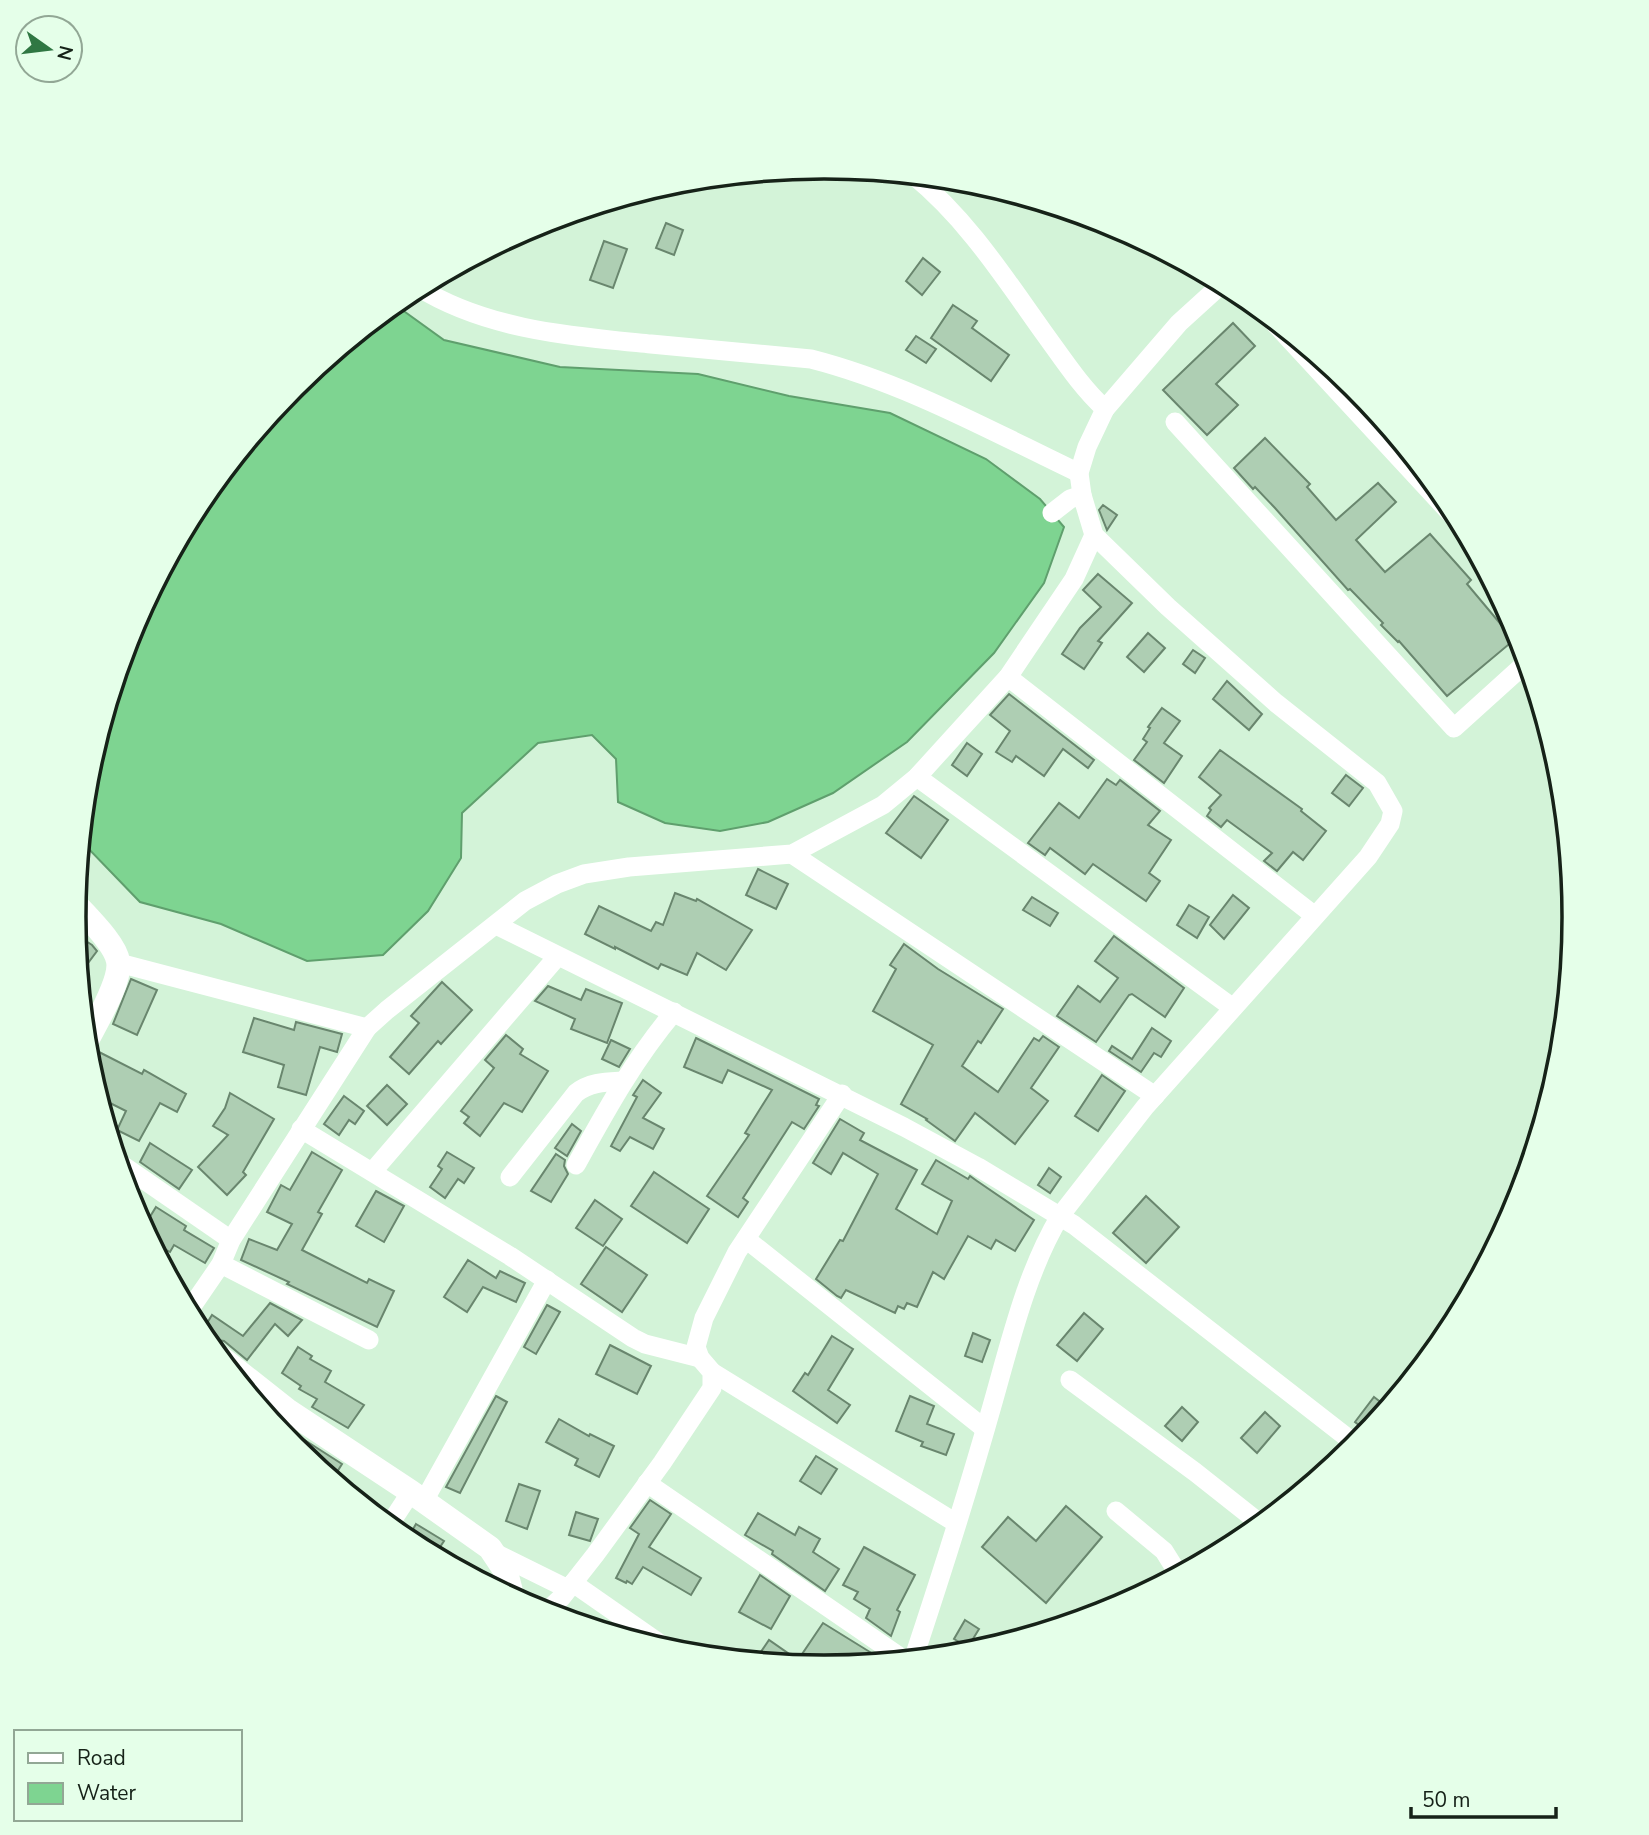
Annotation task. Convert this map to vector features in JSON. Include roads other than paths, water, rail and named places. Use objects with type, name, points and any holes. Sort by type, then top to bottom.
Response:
[{"type":"main road","points":[[86,916],[115,952],[119,963],[115,983],[94,1026]]},
{"type":"main road","points":[[282,1418],[417,1497],[492,1552],[506,1572],[509,1585]]},
{"type":"street","points":[[925,186],[959,217],[1073,373],[1105,410]]},
{"type":"street","points":[[916,1651],[985,1429],[1013,1328],[1050,1233],[1060,1216],[1155,1096],[1368,857],[1390,824],[1393,811],[1388,798],[1377,783],[1276,703],[1168,607],[1094,535],[1082,495],[1079,473],[1087,447],[1105,410],[1178,323],[1215,291]]},
{"type":"street","points":[[430,293],[462,310],[497,322],[585,337],[811,359],[841,367],[885,381],[1079,473]]},
{"type":"street","points":[[1305,356],[1422,483]]},
{"type":"street","points":[[1175,422],[1454,728],[1520,669]]},
{"type":"street","points":[[1052,513],[1070,499],[1082,495]]},
{"type":"street","points":[[194,1303],[367,1027],[525,901],[557,884],[584,874],[629,867],[792,854],[883,805],[917,777],[1008,677],[1074,579],[1094,535]]},
{"type":"street","points":[[1008,677],[1315,916]]},
{"type":"street","points":[[917,777],[1233,1008]]},
{"type":"street","points":[[792,854],[1155,1096]]},
{"type":"street","points":[[496,925],[842,1094],[978,1167],[1060,1216],[1348,1439]]},
{"type":"street","points":[[373,1171],[557,957]]},
{"type":"street","points":[[119,963],[367,1027]]},
{"type":"street","points":[[576,1164],[623,1081],[646,1046],[674,1012]]},
{"type":"street","points":[[510,1177],[584,1086],[623,1081]]},
{"type":"street","points":[[553,1604],[571,1586],[647,1483],[712,1388],[706,1365],[696,1348],[704,1318],[746,1239],[842,1094]]},
{"type":"street","points":[[301,1129],[547,1280],[633,1338],[706,1365],[956,1523]]},
{"type":"street","points":[[131,1171],[232,1240]]},
{"type":"street","points":[[746,1239],[985,1429]]},
{"type":"street","points":[[221,1264],[369,1340]]},
{"type":"street","points":[[396,1519],[417,1497],[547,1280]]},
{"type":"street","points":[[1070,1380],[1254,1519]]},
{"type":"street","points":[[647,1483],[894,1653]]},
{"type":"street","points":[[1116,1511],[1164,1551],[1174,1568]]},
{"type":"street","points":[[492,1552],[571,1586],[644,1634]]},
{"type":"water","points":[[403,311],[444,340],[560,367],[698,374],[789,396],[890,413],[986,459],[1040,499],[1064,527],[1044,583],[994,653],[907,742],[833,793],[768,822],[720,831],[665,823],[618,802],[616,759],[592,735],[538,743],[462,813],[461,858],[428,911],[383,955],[307,961],[221,924],[140,902],[89,849],[100,773],[111,726],[142,635],[185,548],[238,468],[302,395],[337,362]]}]
